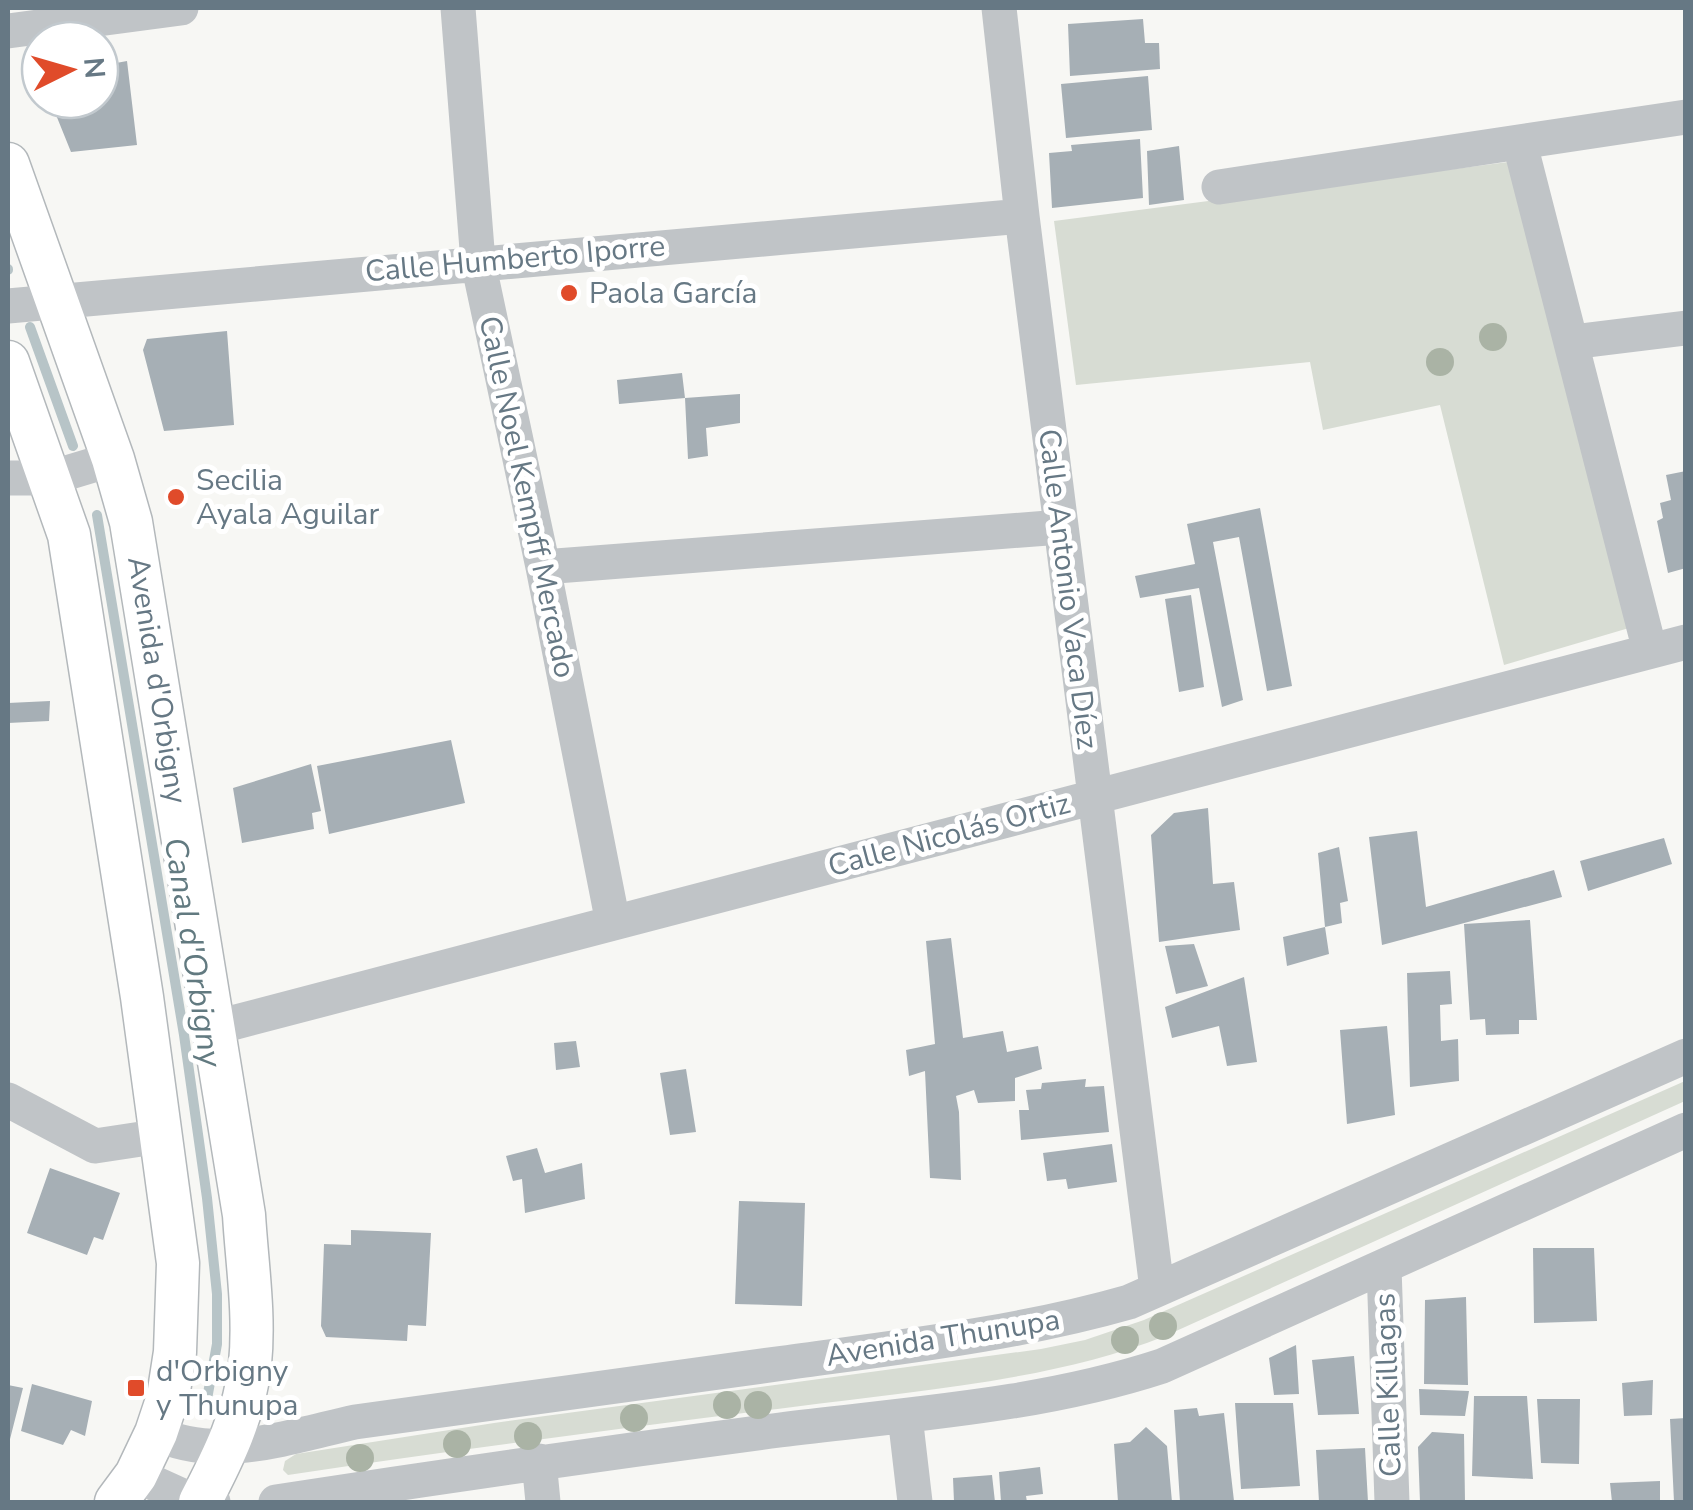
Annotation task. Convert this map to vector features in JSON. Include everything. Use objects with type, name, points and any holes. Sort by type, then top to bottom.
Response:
[{"type":"main road","name":"Avenida d'Orbigny","points":[[8,164],[113,458],[131,522],[244,1215],[250,1364],[229,1446],[200,1502]]},
{"type":"main road","points":[[8,362],[69,535],[178,1262],[175,1352],[168,1398],[156,1433],[126,1489]]},
{"type":"street","points":[[8,31],[170,8]]},
{"type":"street","name":"Calle Noel Kempff Mercado","points":[[458,8],[478,262],[613,923]]},
{"type":"street","name":"Calle Antonio Vaca Díez","points":[[999,8],[1157,1289]]},
{"type":"street","points":[[1219,187],[1686,117]]},
{"type":"street","points":[[1520,144],[1650,651]]},
{"type":"street","name":"Calle Humberto Iporre","points":[[8,306],[1022,216]]},
{"type":"street","points":[[1572,342],[1686,328]]},
{"type":"street","points":[[8,478],[50,478],[113,458]]},
{"type":"street","points":[[543,567],[1061,526]]},
{"type":"street","name":"Calle Nicolás Ortiz","points":[[214,1028],[1686,642]]},
{"type":"street","name":"Avenida Thunupa","points":[[156,1433],[177,1443],[229,1446],[355,1422],[1024,1328],[1128,1302],[1686,1056]]},
{"type":"street","points":[[8,1100],[95,1146],[161,1136]]},
{"type":"street","points":[[276,1502],[539,1461],[905,1416],[1108,1384],[1162,1366],[1686,1130]]},
{"type":"street","name":"Calle Killagas","points":[[1384,1267],[1392,1502]]},
{"type":"street","points":[[905,1416],[915,1502]]},
{"type":"street","points":[[539,1461],[543,1502]]},
{"type":"street","points":[[126,1489],[213,1502]]},
{"type":"shaded area","points":[[1508,162],[1629,628],[1504,665],[1440,405],[1323,430],[1310,362],[1076,385],[1054,221]]},
{"type":"shaded area","points":[[1685,1081],[1685,1101],[1165,1336],[1076,1364],[934,1389],[288,1475],[283,1470],[285,1461],[296,1454],[1085,1340],[1144,1320]]},
{"type":"building","points":[[1143,19],[1145,43],[1159,43],[1160,69],[1070,76],[1068,24]]},
{"type":"building","points":[[127,61],[137,145],[71,152],[58,120],[120,120],[120,62]]},
{"type":"building","points":[[1148,76],[1152,130],[1066,138],[1061,84]]},
{"type":"building","points":[[1140,139],[1143,198],[1052,208],[1049,153],[1072,151],[1071,145]]},
{"type":"building","points":[[1179,146],[1184,200],[1149,205],[1147,151]]},
{"type":"building","points":[[227,331],[234,425],[164,431],[143,350],[147,339]]},
{"type":"building","points":[[682,373],[685,398],[619,404],[617,380]]},
{"type":"building","points":[[740,394],[740,423],[706,428],[708,456],[688,459],[685,398]]},
{"type":"building","points":[[1686,471],[1686,568],[1668,573],[1657,521],[1663,518],[1660,503],[1671,500],[1666,475]]},
{"type":"building","points":[[1260,508],[1292,686],[1267,691],[1239,537],[1213,542],[1243,700],[1222,707],[1199,588],[1140,598],[1135,576],[1195,564],[1187,524]]},
{"type":"building","points":[[1191,595],[1204,687],[1179,692],[1165,599]]},
{"type":"building","points":[[50,701],[49,721],[8,723],[8,703]]},
{"type":"building","points":[[451,740],[465,803],[329,834],[317,766]]},
{"type":"building","points":[[311,764],[321,811],[312,813],[314,829],[242,843],[233,788]]},
{"type":"building","points":[[1208,808],[1213,884],[1234,882],[1240,930],[1159,942],[1151,835],[1174,813]]},
{"type":"building","points":[[1417,831],[1426,907],[1554,870],[1562,897],[1382,945],[1369,837]]},
{"type":"building","points":[[1664,838],[1672,864],[1588,891],[1580,861]]},
{"type":"building","points":[[1339,847],[1348,901],[1340,903],[1342,923],[1325,927],[1318,853]]},
{"type":"building","points":[[1530,920],[1537,1020],[1519,1020],[1519,1034],[1486,1035],[1485,1019],[1470,1020],[1464,924]]},
{"type":"building","points":[[1325,927],[1329,954],[1287,966],[1283,937]]},
{"type":"building","points":[[951,938],[963,1038],[1003,1031],[1007,1052],[1038,1046],[1042,1069],[1015,1078],[1015,1101],[978,1103],[974,1090],[956,1096],[961,1180],[930,1178],[925,1071],[909,1076],[906,1050],[935,1044],[926,941]]},
{"type":"building","points":[[1194,944],[1208,986],[1176,994],[1165,946]]},
{"type":"building","points":[[1450,971],[1452,1004],[1440,1005],[1441,1041],[1458,1039],[1459,1081],[1410,1087],[1407,973]]},
{"type":"building","points":[[1244,977],[1257,1062],[1227,1066],[1219,1026],[1172,1038],[1165,1007]]},
{"type":"building","points":[[1387,1026],[1395,1115],[1347,1124],[1340,1030]]},
{"type":"building","points":[[576,1041],[580,1067],[556,1070],[554,1043]]},
{"type":"building","points":[[686,1069],[696,1132],[670,1135],[660,1073]]},
{"type":"building","points":[[1086,1079],[1085,1087],[1104,1086],[1109,1132],[1021,1140],[1019,1110],[1029,1110],[1026,1090],[1041,1089],[1042,1083]]},
{"type":"building","points":[[1112,1144],[1117,1182],[1068,1189],[1066,1179],[1047,1181],[1043,1153]]},
{"type":"building","points":[[537,1148],[545,1173],[582,1163],[585,1199],[525,1213],[522,1179],[513,1181],[506,1156]]},
{"type":"building","points":[[50,1168],[120,1193],[103,1240],[94,1237],[87,1255],[27,1233]]},
{"type":"building","points":[[739,1201],[805,1203],[802,1306],[735,1304]]},
{"type":"building","points":[[351,1230],[431,1233],[426,1326],[408,1325],[407,1341],[326,1337],[321,1326],[324,1244],[351,1245]]},
{"type":"building","points":[[1533,1248],[1594,1248],[1597,1321],[1534,1323]]},
{"type":"building","points":[[1466,1297],[1468,1385],[1424,1384],[1425,1300]]},
{"type":"building","points":[[1296,1345],[1299,1394],[1274,1395],[1269,1358]]},
{"type":"building","points":[[1354,1356],[1359,1414],[1318,1415],[1312,1360]]},
{"type":"building","points":[[1653,1380],[1652,1415],[1624,1416],[1622,1383]]},
{"type":"building","points":[[32,1384],[92,1401],[85,1436],[71,1430],[63,1445],[21,1431]]},
{"type":"building","points":[[8,1385],[23,1388],[9,1443],[8,1443]]},
{"type":"building","points":[[1419,1389],[1469,1391],[1465,1416],[1420,1415]]},
{"type":"building","points":[[1474,1396],[1527,1396],[1533,1479],[1472,1476]]},
{"type":"building","points":[[1537,1399],[1580,1399],[1579,1464],[1541,1463]]},
{"type":"building","points":[[1235,1403],[1293,1403],[1300,1486],[1241,1489]]},
{"type":"building","points":[[1197,1408],[1199,1416],[1224,1413],[1234,1501],[1180,1502],[1174,1410]]},
{"type":"building","points":[[1686,1418],[1686,1502],[1674,1502],[1670,1419]]},
{"type":"building","points":[[1146,1427],[1167,1446],[1172,1502],[1118,1502],[1114,1444],[1130,1442]]},
{"type":"building","points":[[1432,1432],[1464,1434],[1465,1502],[1420,1502],[1418,1447]]},
{"type":"building","points":[[1365,1448],[1368,1502],[1319,1502],[1316,1450]]},
{"type":"building","points":[[1040,1467],[1043,1494],[1026,1496],[1027,1502],[1001,1502],[999,1472]]},
{"type":"building","points":[[992,1475],[995,1502],[954,1502],[953,1478]]},
{"type":"building","points":[[1660,1481],[1660,1502],[1612,1502],[1610,1483]]},
{"type":"waterway","name":"Canal d'Orbigny","points":[[30,327],[73,446]]},
{"type":"waterway","name":"Canal d'Orbigny","points":[[97,515],[184,1035],[207,1198],[217,1294],[217,1344],[207,1399]]},
{"type":"place","name":"Paola García","points":[[569,293]]},
{"type":"place","name":"Secilia Ayala Aguilar","points":[[176,497]]},
{"type":"place","name":"d'Orbigny y Thunupa","points":[[136,1388]]}]
